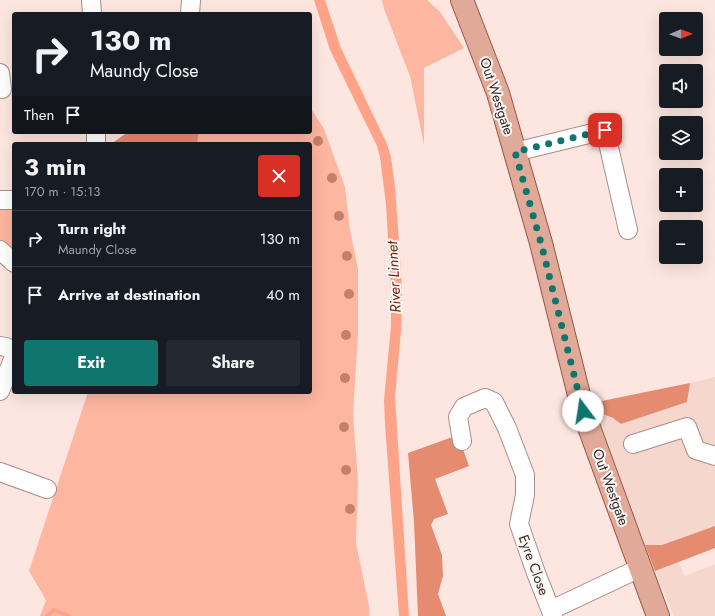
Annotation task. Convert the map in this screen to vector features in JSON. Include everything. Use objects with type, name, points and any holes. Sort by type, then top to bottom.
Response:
[{"type":"main road","name":"Out Westgate","points":[[449,0],[476,35]]},
{"type":"main road","name":"Out Westgate","points":[[462,0],[498,92],[541,243],[583,411],[658,616]]},
{"type":"street","points":[[91,0],[92,12]]},
{"type":"street","points":[[190,12],[191,0]]},
{"type":"street","points":[[515,152],[605,130],[628,230]]},
{"type":"street","points":[[0,200],[12,200]]},
{"type":"street","points":[[0,250],[12,261]]},
{"type":"street","points":[[0,346],[6,347],[12,351]]},
{"type":"street","points":[[0,391],[12,362]]},
{"type":"street","name":"Eyre Close","points":[[462,441],[458,417],[464,407],[485,398],[494,402],[507,428],[525,475],[524,495],[519,524],[552,613],[640,568]]},
{"type":"street","points":[[633,444],[687,427],[696,450],[715,456]]},
{"type":"street","points":[[0,472],[47,489]]},
{"type":"shaded area","points":[[382,0],[427,0],[440,12],[464,48],[424,68],[424,145],[410,76],[384,9]]},
{"type":"shaded area","points":[[312,110],[324,129],[345,187],[350,230],[358,269],[358,333],[353,415],[358,481],[356,543],[369,606],[369,616],[40,616],[46,600],[29,571],[87,394],[312,394],[312,142],[197,142],[199,134],[312,134]]},
{"type":"shaded area","points":[[125,134],[199,134],[197,142],[114,142]]},
{"type":"shaded area","points":[[0,204],[12,204],[12,253],[0,243]]},
{"type":"shaded area","points":[[715,377],[715,526],[662,545],[645,545],[596,411],[613,418],[621,424],[687,402],[690,383]]},
{"type":"shaded area","points":[[690,383],[687,402],[621,424],[613,418],[596,411],[592,403]]},
{"type":"shaded area","points":[[458,435],[469,466],[435,479],[448,514],[434,519],[431,525],[442,555],[443,576],[438,594],[446,616],[418,616],[414,522],[408,453]]},
{"type":"shaded area","points":[[715,526],[715,548],[655,571],[645,545],[662,545]]},
{"type":"shaded area","points":[[678,562],[685,576],[715,564],[715,616],[674,616],[655,571]]},
{"type":"water","name":"River Linnet","points":[[314,0],[325,0],[341,48],[387,144],[391,157],[395,187],[402,296],[401,331],[395,397],[409,616],[399,616],[385,424],[384,400],[391,326],[391,290],[386,205],[380,157],[377,146],[330,50]]},
{"type":"waterway","points":[[47,616],[54,610],[69,616]]},
{"type":"route","points":[[583,411],[541,243],[515,152],[605,130]]}]
